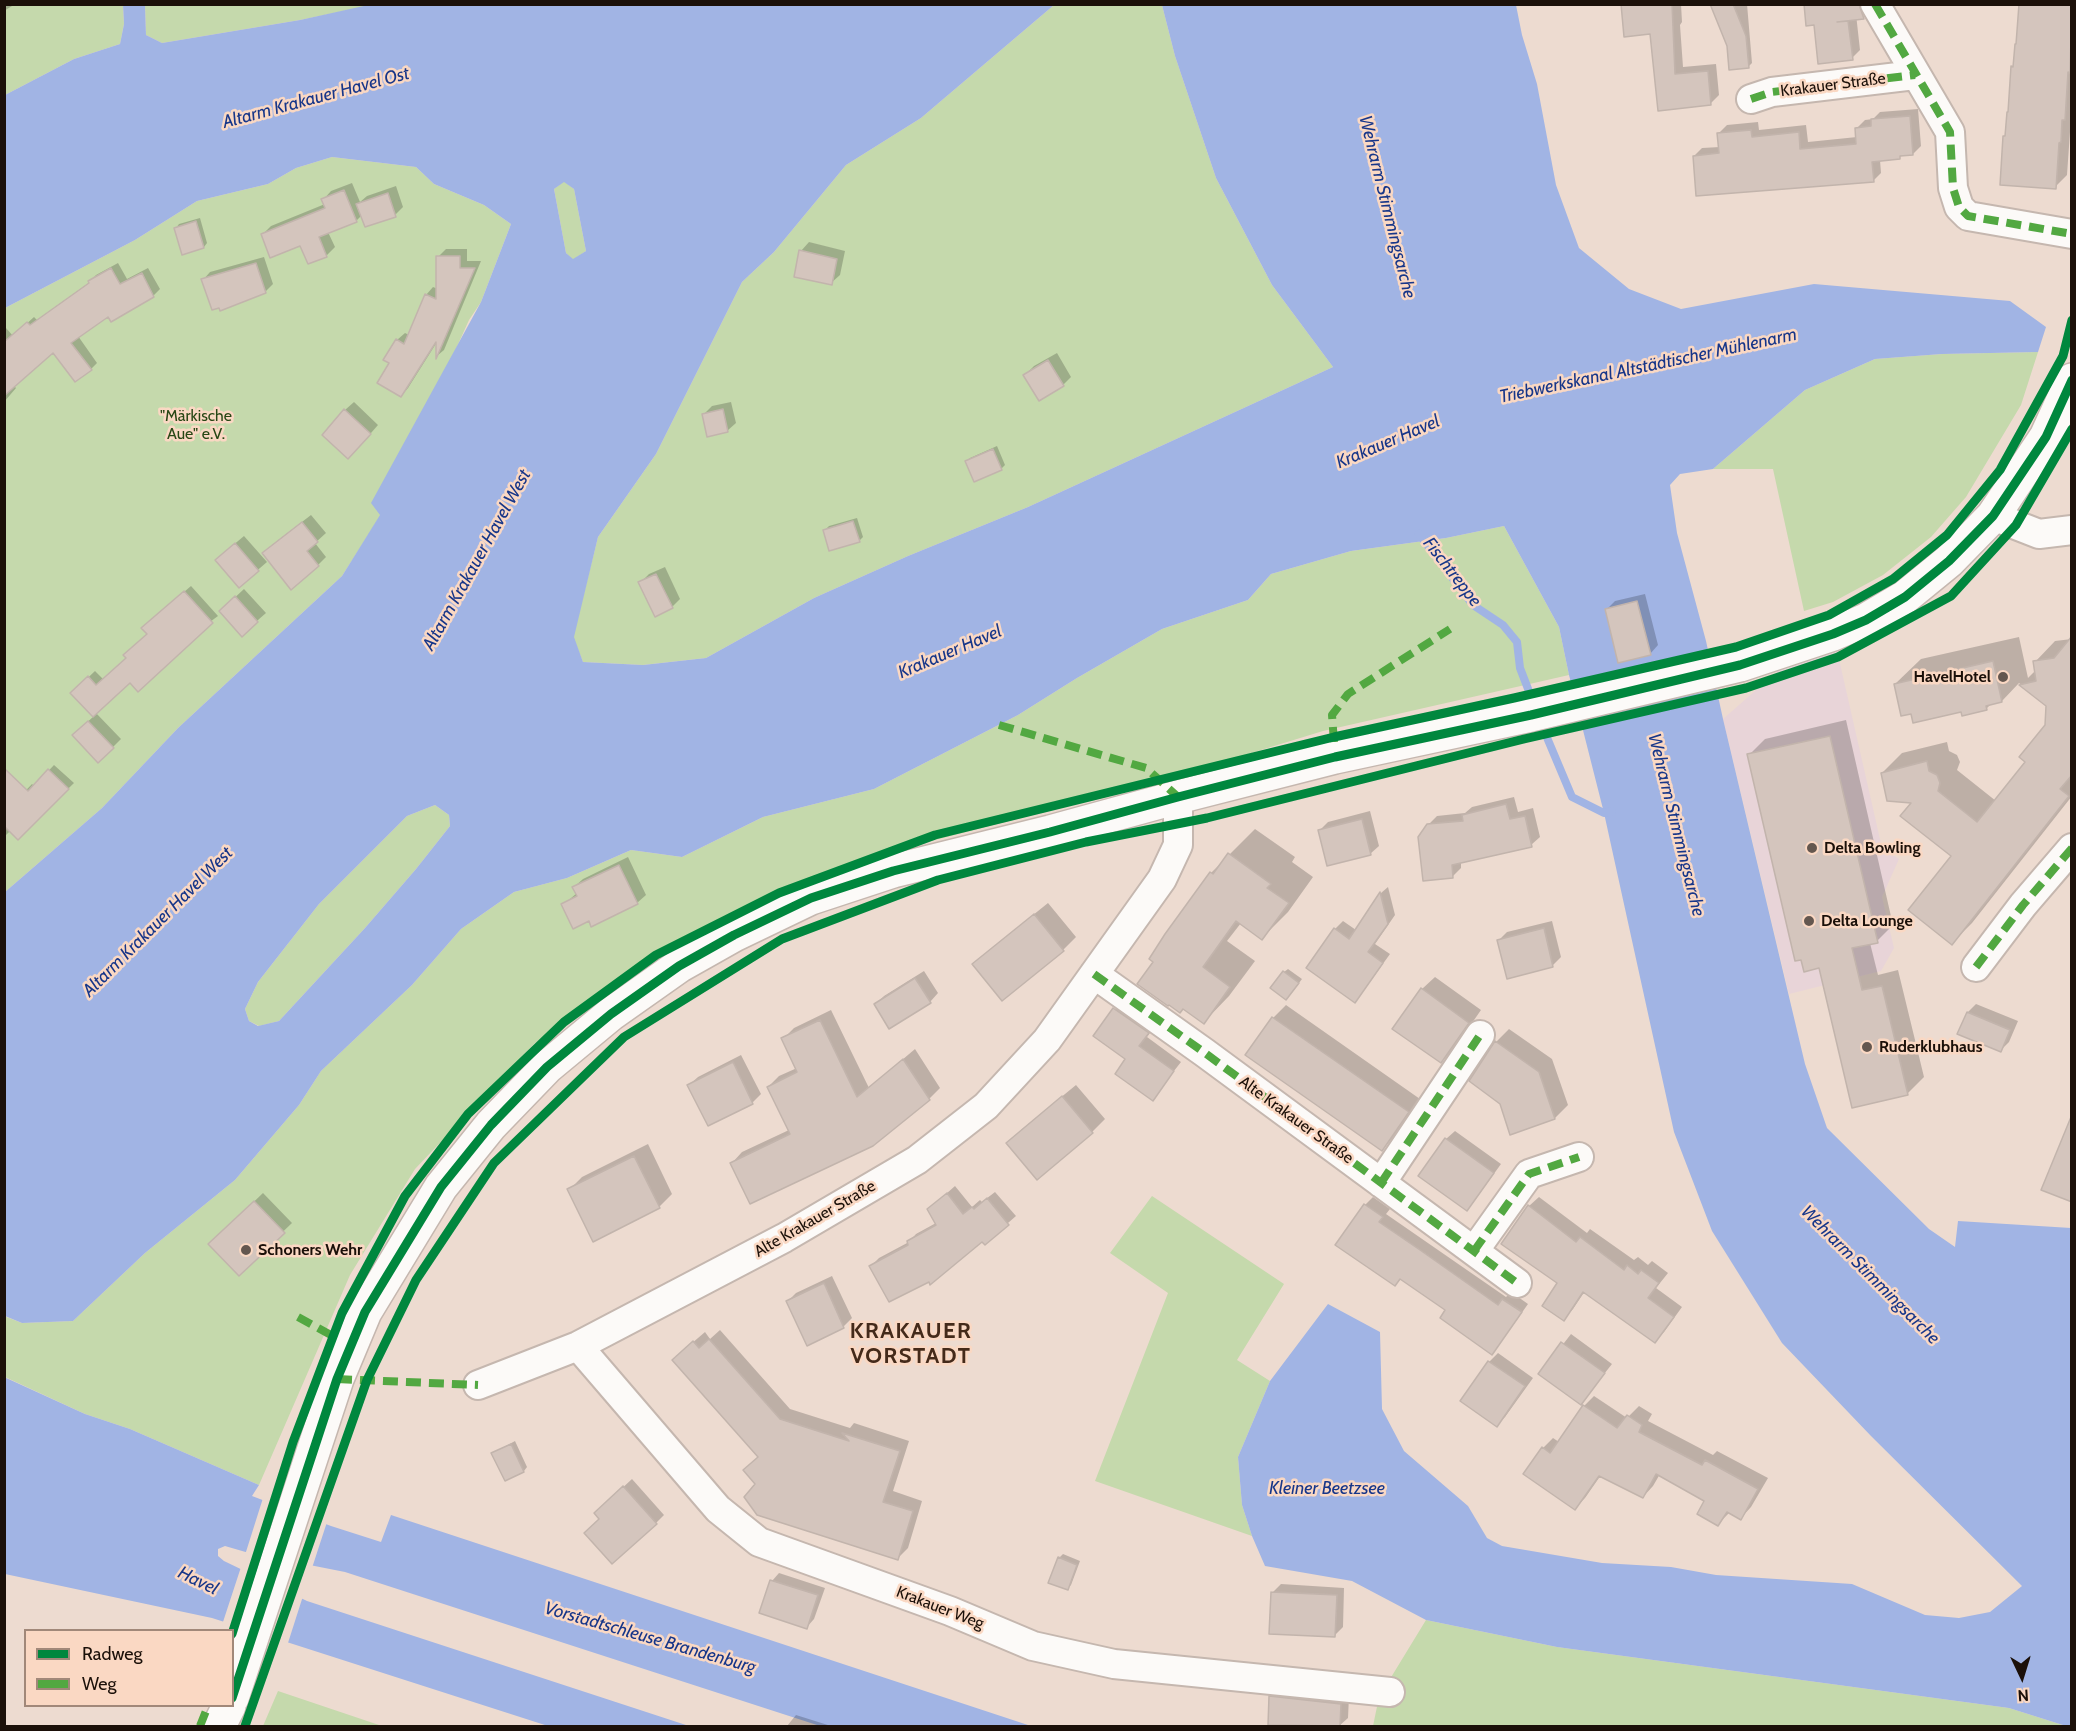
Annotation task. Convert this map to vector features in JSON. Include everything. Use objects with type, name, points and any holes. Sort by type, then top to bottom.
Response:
[{"type":"main road","points":[[234,1692],[337,1379],[365,1312],[441,1187],[491,1125],[547,1067],[611,1014],[680,966],[734,935],[811,898],[893,871],[1335,757],[1531,715],[1740,665],[1833,634],[1876,614],[1905,597],[1949,561],[1993,516],[2046,437],[2072,381]]},
{"type":"main road","points":[[219,1726],[228,1707]]},
{"type":"street","name":"Krakauer Straße","points":[[1875,4],[1950,132],[1953,188],[1959,207],[1968,216],[2072,234]]},
{"type":"street","name":"Krakauer Straße","points":[[1751,99],[1772,92],[1915,75]]},
{"type":"street","points":[[1993,516],[2039,534],[2072,530]]},
{"type":"street","name":"Alte Krakauer Straße","points":[[478,1385],[578,1346],[784,1238],[917,1160],[986,1106],[1047,1040],[1162,879],[1178,845],[1178,797]]},
{"type":"street","points":[[1976,967],[2072,848]]},
{"type":"street","name":"Alte Krakauer Straße","points":[[1094,974],[1517,1283]]},
{"type":"street","points":[[1381,1183],[1480,1035]]},
{"type":"street","points":[[1474,1251],[1529,1174],[1580,1157]]},
{"type":"street","name":"Krakauer Weg","points":[[578,1346],[718,1509],[759,1542],[950,1611],[1034,1646],[1114,1664],[1390,1692]]},
{"type":"shaded area","points":[[1836,646],[1882,848],[1899,859],[1882,897],[1894,948],[1881,971],[1789,994],[1723,719],[1780,669]]},
{"type":"green space","points":[[5,5],[123,5],[124,24],[120,44],[74,59],[5,95]]},
{"type":"green space","points":[[145,5],[373,5],[300,20],[162,43],[146,35]]},
{"type":"green space","points":[[1054,5],[1162,5],[1175,56],[1216,178],[1272,285],[1333,367],[1028,507],[908,556],[814,598],[706,658],[643,665],[583,662],[573,637],[598,537],[656,454],[742,282],[774,252],[846,165],[921,118]]},
{"type":"green space","name":"\"Märkische Aue\" e.V.","points":[[332,157],[416,167],[434,184],[484,205],[511,224],[481,302],[469,320],[381,515],[342,576],[178,728],[102,808],[5,892],[5,308],[135,240],[197,201],[268,184],[296,168]]},
{"type":"green space","points":[[564,181],[574,189],[586,251],[573,260],[566,253],[554,189]]},
{"type":"green space","points":[[2038,352],[2021,405],[1966,497],[1931,537],[1883,575],[1833,602],[1804,611],[1773,469],[1713,469],[1805,390],[1875,359],[1942,354]]},
{"type":"green space","points":[[1504,526],[1559,627],[1569,675],[1323,731],[1134,789],[857,860],[724,916],[631,968],[534,1044],[415,1169],[350,1275],[259,1485],[130,1429],[85,1414],[5,1377],[4,1316],[22,1323],[73,1321],[145,1253],[235,1180],[299,1105],[321,1071],[412,985],[461,929],[514,892],[567,878],[631,850],[682,857],[763,817],[874,789],[1018,715],[1162,629],[1248,600],[1271,574],[1351,551],[1446,538]]},
{"type":"green space","points":[[435,805],[449,815],[450,826],[416,869],[279,1021],[259,1026],[249,1021],[245,1009],[258,982],[319,904],[407,816]]},
{"type":"green space","points":[[1152,1196],[1284,1284],[1237,1360],[1270,1381],[1238,1457],[1242,1505],[1252,1536],[1095,1481],[1168,1293],[1110,1253]]},
{"type":"green space","points":[[1426,1620],[1557,1647],[2009,1708],[2066,1726],[1373,1726],[1379,1697]]},
{"type":"green space","points":[[278,1691],[382,1726],[263,1726]]},
{"type":"water","points":[[373,4],[1054,5],[921,118],[846,165],[774,252],[742,282],[656,454],[598,537],[574,637],[583,662],[643,665],[706,658],[814,598],[908,556],[1028,507],[1333,367],[1272,285],[1216,178],[1175,56],[1162,5],[1516,5],[1522,35],[1537,84],[1556,185],[1579,248],[1629,289],[1681,309],[1814,284],[2010,301],[2046,327],[2038,352],[1942,354],[1875,359],[1805,390],[1713,469],[1680,474],[1670,485],[1677,533],[1706,641],[1805,1064],[1827,1128],[1929,1229],[1955,1247],[1958,1221],[2071,1228],[2071,1726],[2009,1708],[1557,1647],[1426,1620],[1352,1581],[1265,1566],[1242,1505],[1238,1457],[1270,1381],[1328,1304],[1380,1332],[1382,1409],[1404,1451],[1468,1506],[1487,1538],[1502,1546],[1602,1563],[1671,1567],[1716,1575],[1852,1584],[1925,1615],[1959,1618],[1990,1612],[2022,1586],[1871,1436],[1782,1343],[1712,1231],[1674,1132],[1604,813],[1559,627],[1504,526],[1446,538],[1351,551],[1271,574],[1248,600],[1162,629],[1018,715],[874,789],[763,817],[682,857],[631,850],[567,878],[514,892],[461,929],[412,985],[321,1071],[299,1105],[235,1180],[145,1253],[73,1321],[22,1323],[5,1316],[5,892],[102,808],[178,728],[342,576],[380,515],[371,503],[481,302],[511,224],[484,205],[434,184],[416,167],[332,157],[296,168],[268,184],[197,201],[135,240],[5,308],[5,95],[74,59],[120,44],[124,24],[123,5],[145,5],[146,35],[162,43],[300,20]],"holes":[[[564,182],[574,189],[586,251],[573,259],[566,253],[554,189]],[[435,805],[449,815],[450,826],[416,869],[279,1021],[258,1026],[249,1021],[245,1009],[258,982],[319,904],[407,816]]]},
{"type":"water","points":[[4,1377],[85,1414],[130,1429],[259,1485],[252,1496],[331,1526],[381,1542],[391,1515],[1031,1726],[820,1726],[345,1572],[225,1546],[218,1549],[218,1556],[224,1561],[307,1601],[689,1726],[548,1726],[212,1618],[5,1574]]},
{"type":"pier","points":[[263,1498],[327,1522],[312,1568],[245,1555]]},
{"type":"pier","points":[[241,1567],[303,1596],[287,1646],[222,1625]]},
{"type":"building","points":[[1621,4],[1672,4],[1675,74],[1708,71],[1711,105],[1658,111],[1650,34],[1624,37]]},
{"type":"building","points":[[1710,4],[1733,4],[1746,36],[1749,68],[1729,70],[1727,46]]},
{"type":"building","points":[[1804,4],[1859,4],[1864,19],[1837,22],[1848,21],[1853,60],[1818,64],[1814,25],[1806,26]]},
{"type":"building","points":[[2019,4],[2072,4],[2070,73],[2068,72],[2065,120],[2062,120],[2061,142],[2059,143],[2056,189],[2000,185],[2003,136],[2005,136],[2008,112]]},
{"type":"building","points":[[1910,116],[1913,155],[1872,162],[1874,182],[1696,196],[1693,156],[1719,153],[1717,133],[1751,130],[1752,137],[1799,132],[1800,149],[1856,144],[1855,128],[1871,126],[1871,119]]},
{"type":"building","points":[[344,190],[357,222],[319,237],[327,257],[308,264],[300,246],[270,258],[261,234],[325,208],[321,199]]},
{"type":"building","points":[[388,193],[396,217],[365,227],[356,204]]},
{"type":"building","points":[[196,221],[204,248],[182,255],[174,228]]},
{"type":"building","points":[[799,250],[837,259],[832,285],[794,277]]},
{"type":"building","points":[[436,256],[460,256],[460,268],[475,268],[436,359],[436,342],[401,397],[377,383],[389,363],[383,360],[396,339],[404,344],[425,294],[436,299]]},
{"type":"building","points":[[256,263],[266,293],[220,311],[219,308],[212,310],[201,279]]},
{"type":"building","points":[[111,268],[120,284],[142,273],[154,297],[111,322],[108,317],[71,343],[92,370],[75,382],[53,353],[4,396],[4,342],[27,322],[30,325],[89,283],[88,281]]},
{"type":"building","points":[[1048,360],[1064,386],[1039,401],[1023,375]]},
{"type":"building","points":[[344,409],[371,434],[348,459],[322,435]]},
{"type":"building","points":[[723,409],[728,432],[707,437],[702,414]]},
{"type":"building","points":[[993,449],[1002,470],[974,482],[965,461]]},
{"type":"building","points":[[853,521],[860,542],[829,551],[823,530]]},
{"type":"building","points":[[302,522],[318,542],[307,551],[319,566],[291,590],[262,553]]},
{"type":"building","points":[[235,543],[259,571],[239,588],[215,560]]},
{"type":"building","points":[[656,574],[673,608],[655,617],[638,582]]},
{"type":"building","points":[[184,591],[213,623],[138,692],[130,683],[93,717],[70,693],[88,676],[96,685],[126,658],[123,655],[147,634],[141,628]]},
{"type":"building","points":[[235,596],[258,622],[242,637],[219,611]]},
{"type":"building","points":[[1637,601],[1651,655],[1618,663],[1605,609]]},
{"type":"building","points":[[2072,636],[2072,775],[2060,789],[2069,796],[1952,945],[1908,910],[1951,856],[1900,816],[1911,803],[1887,801],[1881,773],[1927,761],[1929,771],[1937,775],[1940,783],[1938,791],[1977,822],[2025,762],[2019,757],[2045,725],[2046,706],[2019,685],[2036,681],[2033,661],[2054,658]]},
{"type":"building","points":[[1993,661],[2002,702],[1986,706],[1987,710],[1962,716],[1961,712],[1913,723],[1911,714],[1901,716],[1894,684]]},
{"type":"building","points":[[88,721],[114,748],[98,763],[72,735]]},
{"type":"building","name":"Delta Bowling","points":[[1830,736],[1878,943],[1852,948],[1862,990],[1882,986],[1908,1095],[1852,1108],[1819,968],[1804,972],[1801,960],[1795,961],[1747,754]]},
{"type":"building","points":[[4,768],[28,791],[48,769],[69,789],[18,840],[4,826]]},
{"type":"building","points":[[1506,804],[1510,819],[1525,816],[1532,847],[1452,865],[1453,878],[1423,881],[1418,837],[1427,824],[1463,821],[1462,815]]},
{"type":"building","points":[[1362,819],[1371,855],[1327,866],[1318,830]]},
{"type":"building","points":[[1228,853],[1271,884],[1267,888],[1289,903],[1262,940],[1236,921],[1203,967],[1230,987],[1204,1024],[1183,1009],[1180,1013],[1168,1006],[1137,984],[1153,962],[1149,959],[1165,934],[1210,872],[1213,874]]},
{"type":"building","points":[[619,865],[638,904],[591,927],[589,921],[573,929],[561,904],[577,896],[572,887]]},
{"type":"building","points":[[1380,892],[1388,924],[1368,952],[1383,963],[1355,1003],[1306,968],[1334,928],[1349,939]]},
{"type":"building","points":[[1034,914],[1064,951],[1002,1001],[972,964]]},
{"type":"building","points":[[1544,928],[1553,967],[1507,979],[1497,940]]},
{"type":"building","points":[[1283,971],[1299,983],[1286,1000],[1270,988]]},
{"type":"building","points":[[915,978],[931,1003],[889,1029],[874,1004]]},
{"type":"building","points":[[1421,988],[1469,1023],[1441,1063],[1392,1029]]},
{"type":"building","points":[[1113,1008],[1149,1033],[1139,1046],[1174,1071],[1153,1101],[1115,1074],[1125,1059],[1093,1036]]},
{"type":"building","points":[[1967,1012],[2010,1030],[2001,1052],[1957,1034]]},
{"type":"building","points":[[1272,1017],[1409,1112],[1382,1151],[1245,1055]]},
{"type":"building","points":[[820,1020],[857,1097],[903,1059],[930,1100],[873,1146],[750,1204],[730,1163],[790,1134],[767,1087],[797,1072],[781,1038]]},
{"type":"building","points":[[1495,1041],[1539,1072],[1555,1119],[1510,1135],[1500,1104],[1469,1081]]},
{"type":"building","points":[[733,1062],[753,1104],[708,1126],[687,1085]]},
{"type":"building","points":[[1062,1096],[1093,1133],[1037,1180],[1006,1143]]},
{"type":"building","points":[[2072,1117],[2072,1202],[2041,1190]]},
{"type":"building","points":[[1445,1138],[1494,1173],[1467,1211],[1418,1176]]},
{"type":"building","points":[[634,1156],[660,1208],[593,1242],[567,1189]]},
{"type":"building","points":[[947,1193],[963,1214],[972,1207],[974,1209],[987,1198],[1009,1225],[985,1245],[982,1242],[930,1285],[929,1282],[889,1302],[869,1266],[908,1245],[907,1241],[936,1225],[927,1209]]},
{"type":"building","points":[[254,1201],[285,1233],[239,1276],[208,1244]]},
{"type":"building","points":[[1364,1204],[1383,1217],[1379,1222],[1498,1305],[1502,1299],[1522,1312],[1492,1355],[1440,1318],[1445,1310],[1400,1279],[1395,1286],[1335,1245]]},
{"type":"building","points":[[1528,1205],[1576,1242],[1580,1237],[1624,1270],[1627,1265],[1638,1274],[1641,1270],[1659,1283],[1648,1298],[1674,1317],[1655,1343],[1583,1292],[1564,1321],[1542,1306],[1557,1283],[1501,1244]]},
{"type":"building","points":[[824,1283],[844,1328],[807,1346],[786,1301]]},
{"type":"building","points":[[709,1339],[780,1419],[849,1441],[842,1433],[900,1451],[883,1502],[913,1511],[898,1560],[757,1515],[744,1497],[755,1484],[743,1470],[758,1457],[672,1360],[693,1341],[699,1348]]},
{"type":"building","points":[[1561,1342],[1605,1373],[1581,1405],[1538,1374]]},
{"type":"building","points":[[1488,1361],[1525,1386],[1497,1427],[1460,1401]]},
{"type":"building","points":[[1583,1405],[1617,1428],[1627,1415],[1642,1425],[1639,1432],[1702,1465],[1705,1460],[1758,1489],[1741,1520],[1727,1512],[1718,1526],[1697,1514],[1704,1501],[1656,1474],[1643,1498],[1599,1476],[1575,1510],[1523,1474],[1542,1447],[1550,1453]]},
{"type":"building","points":[[511,1444],[524,1472],[505,1481],[491,1453]]},
{"type":"building","points":[[623,1486],[657,1524],[612,1564],[584,1533],[599,1519],[594,1513]]},
{"type":"building","points":[[1058,1557],[1077,1565],[1068,1590],[1048,1583]]},
{"type":"building","points":[[770,1580],[818,1595],[807,1629],[759,1613]]},
{"type":"building","points":[[1271,1592],[1337,1595],[1335,1637],[1269,1634]]},
{"type":"building","points":[[1269,1696],[1341,1704],[1340,1726],[1268,1725]]},
{"type":"waterway","name":"Fischtreppe","points":[[1419,534],[1473,605],[1503,625],[1517,642],[1520,668],[1535,707]]},
{"type":"waterway","name":"Fischtreppe","points":[[1540,721],[1572,797],[1604,813],[1612,811]]},
{"type":"marked path","points":[[1875,4],[1950,132],[1953,188],[1959,207],[1968,216],[2072,234]]},
{"type":"marked path","points":[[1751,99],[1772,92],[1915,75]]},
{"type":"marked path","points":[[1334,742],[1332,715],[1348,694],[1450,629]]},
{"type":"marked path","points":[[999,725],[1146,768],[1178,797]]},
{"type":"marked path","points":[[1976,967],[2023,905],[2072,848]]},
{"type":"marked path","points":[[1094,974],[1517,1283]]},
{"type":"marked path","points":[[1381,1183],[1480,1035]]},
{"type":"marked path","points":[[1474,1251],[1529,1174],[1579,1157]]},
{"type":"marked path","points":[[298,1317],[338,1339]]},
{"type":"marked path","points":[[337,1379],[478,1385]]},
{"type":"marked path","points":[[200,1726],[208,1707]]},
{"type":"cycle path","points":[[234,1629],[293,1442],[342,1313],[405,1196],[468,1114],[564,1022],[656,955],[779,893],[935,835],[1334,737],[1736,647],[1829,615],[1893,579],[1947,535],[2000,470],[2063,356],[2072,320]]},
{"type":"cycle path","points":[[234,1692],[337,1379],[365,1312],[441,1187],[491,1125],[547,1067],[611,1014],[679,966],[734,935],[811,898],[893,871],[1335,757],[1531,715],[1740,665],[1833,634],[1866,620],[1905,597],[1949,561],[1993,516],[2046,437],[2072,380]]},
{"type":"cycle path","points":[[245,1726],[367,1380],[416,1280],[494,1163],[624,1037],[782,939],[938,880],[1086,842],[1207,818],[1524,739],[1746,688],[1838,657],[1951,596],[2016,525],[2072,429]]},
{"type":"place","name":"HavelHotel","points":[[2003,677]]},
{"type":"place","name":"Delta Bowling","points":[[1812,848]]},
{"type":"place","name":"Delta Lounge","points":[[1809,921]]},
{"type":"place","name":"Ruderklubhaus","points":[[1867,1047]]},
{"type":"place","name":"Schoners Wehr","points":[[246,1250]]},
{"type":"district","name":"KRAKAUER VORSTADT","points":[[911,1344]]},
{"type":"water label","name":"Altarm Krakauer Havel Ost","points":[[316,98]]},
{"type":"water label","name":"Wehrarm Stimmingsarche","points":[[1387,207]]},
{"type":"water label","name":"Triebwerkskanal Altstädtischer Mühlenarm","points":[[1648,366]]},
{"type":"water label","name":"Krakauer Havel","points":[[1388,442]]},
{"type":"water label","name":"Altarm Krakauer Havel West","points":[[477,560]]},
{"type":"water label","name":"Krakauer Havel","points":[[950,652]]},
{"type":"water label","name":"Wehrarm Stimmingsarche","points":[[1676,825]]},
{"type":"water label","name":"Altarm Krakauer Havel West","points":[[158,922]]},
{"type":"water label","name":"Wehrarm Stimmingsarche","points":[[1870,1275]]},
{"type":"water label","name":"Kleiner Beetzsee","points":[[1327,1489]]},
{"type":"water label","name":"Havel","points":[[198,1581]]},
{"type":"water label","name":"Vorstadtschleuse Brandenburg","points":[[650,1638]]}]
